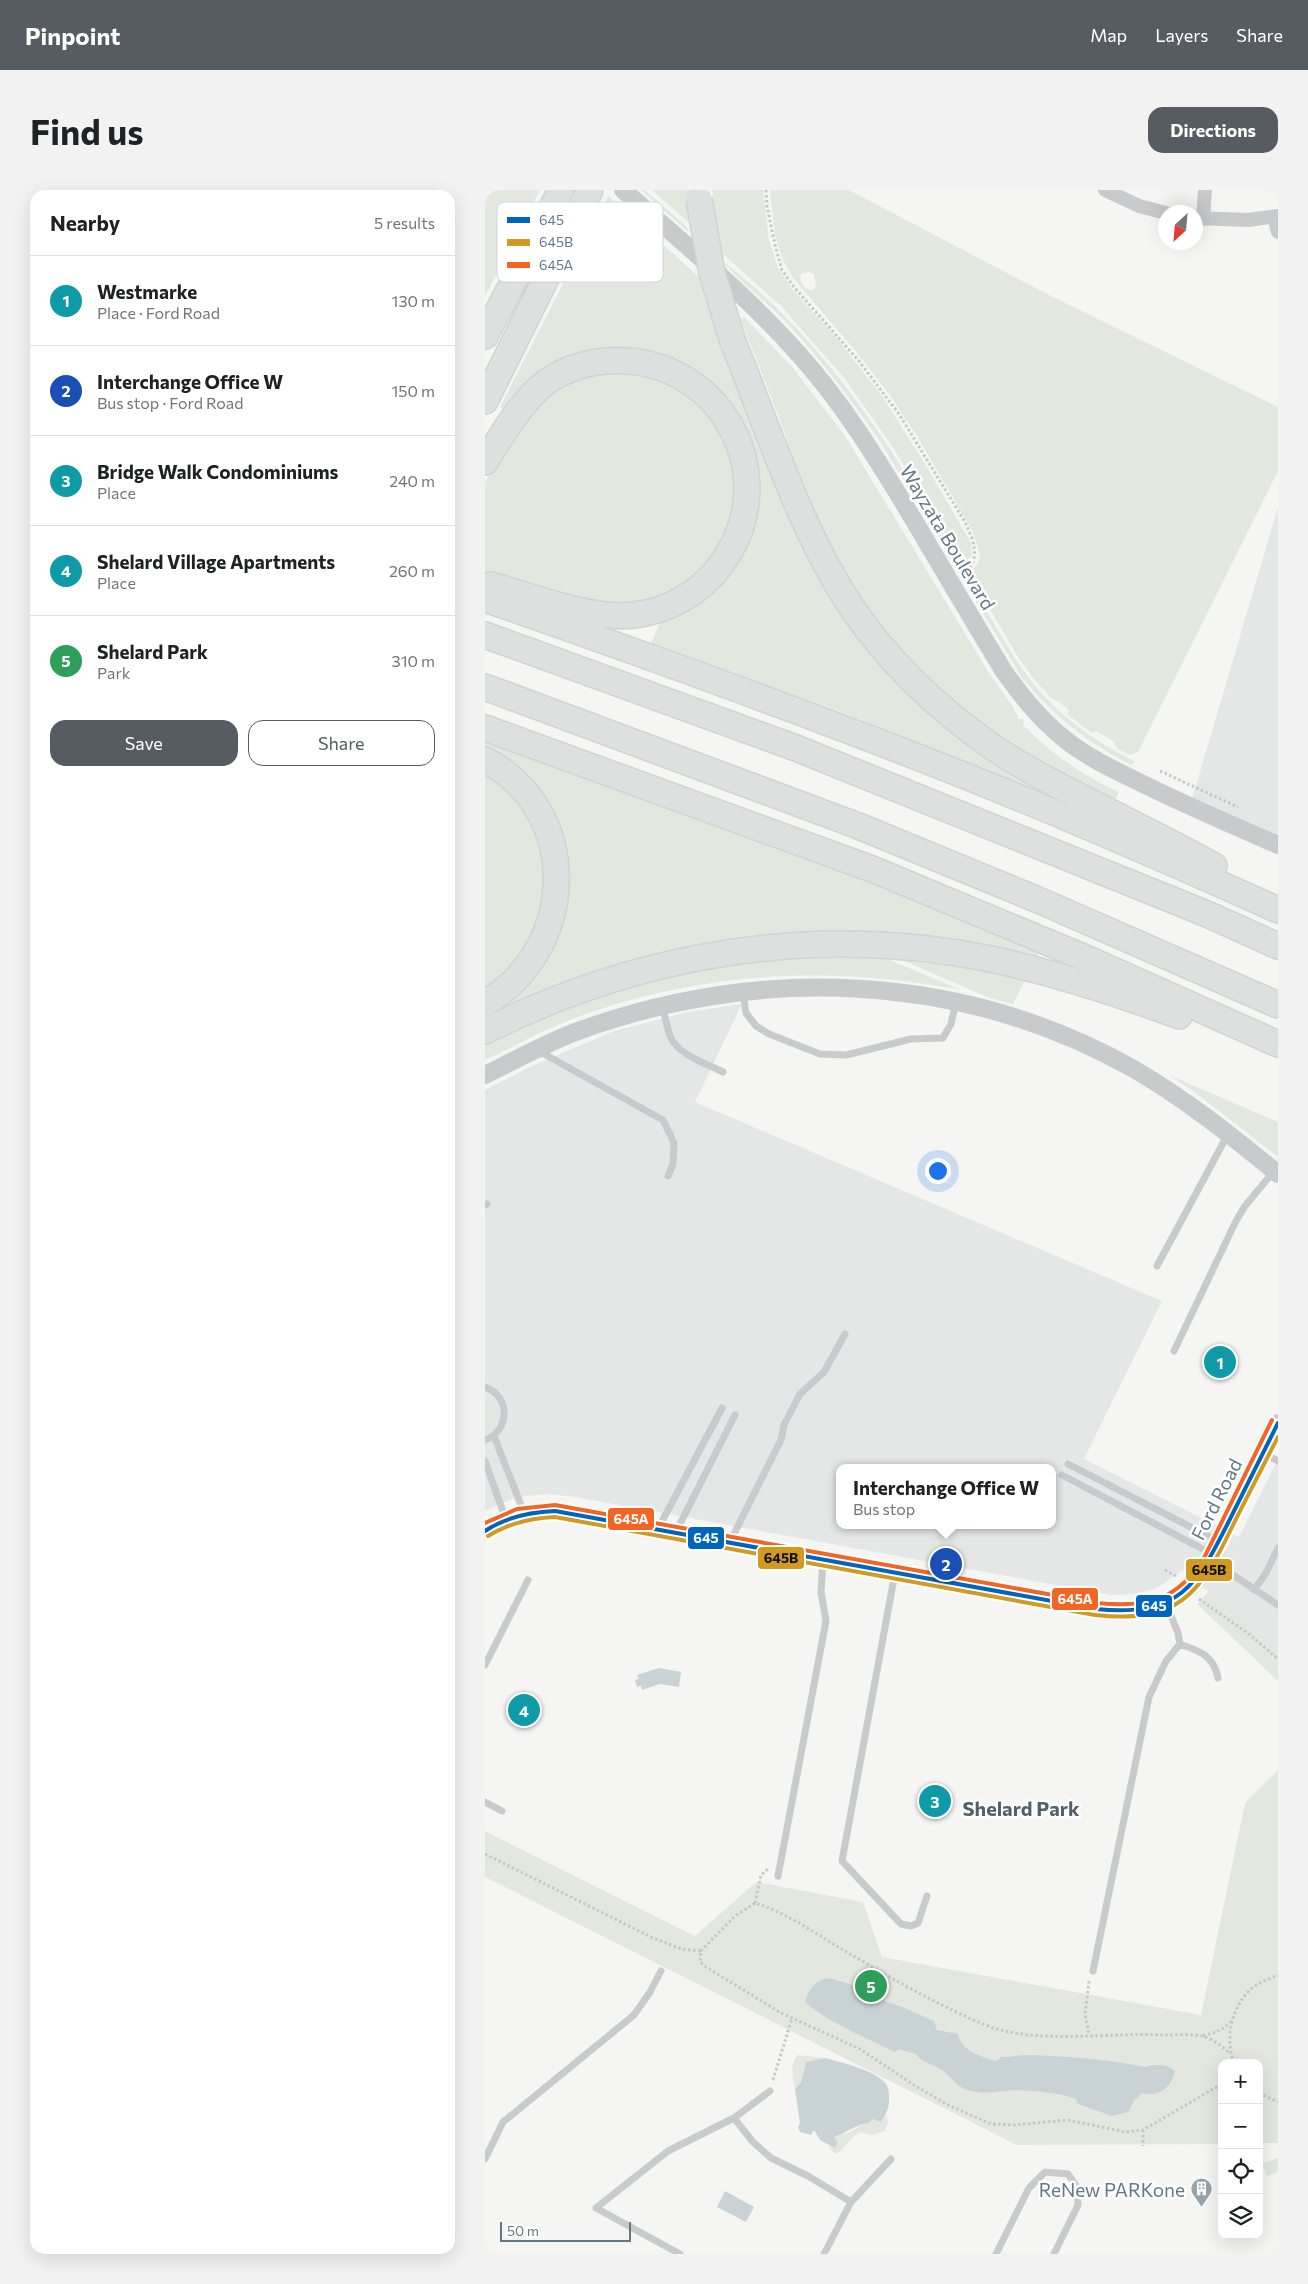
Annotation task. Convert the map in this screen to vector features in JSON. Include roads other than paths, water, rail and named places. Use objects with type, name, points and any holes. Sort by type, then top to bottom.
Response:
[{"type":"highway","points":[[555,202],[561,190]]},
{"type":"highway","points":[[584,202],[590,190]]},
{"type":"highway","points":[[699,194],[713,273],[733,342],[801,512],[826,564],[867,628],[885,651],[922,691],[947,714],[1020,764],[1278,901]]},
{"type":"highway","points":[[485,336],[513,282]]},
{"type":"highway","points":[[485,401],[544,282]]},
{"type":"highway","points":[[485,462],[525,404],[538,389],[551,379],[580,365],[597,361],[633,360],[661,367],[686,378],[716,405],[730,424],[738,440],[746,474],[747,493],[745,512],[740,529],[725,559],[701,587],[669,606],[633,615],[593,613],[485,583]]},
{"type":"highway","points":[[485,599],[742,690],[859,734],[1011,795],[1278,910]]},
{"type":"highway","points":[[485,635],[796,748],[1207,914],[1278,946]]},
{"type":"highway","points":[[485,687],[856,824],[1018,891],[1278,1005]]},
{"type":"highway","points":[[485,728],[872,869],[1088,959],[1278,1044]]},
{"type":"highway","points":[[485,760],[517,783],[537,810],[555,855],[557,885],[549,926],[533,960],[510,985],[485,1003]]},
{"type":"highway","points":[[485,1031],[577,990],[679,961],[760,948],[798,945],[872,945],[952,953],[1025,967],[1147,1004],[1278,1055]]},
{"type":"street","name":"Wayzata Boulevard","points":[[623,190],[636,202]]},
{"type":"street","points":[[1105,190],[1139,206],[1158,211]]},
{"type":"street","points":[[1202,205],[1205,190]]},
{"type":"street","points":[[1203,219],[1248,220],[1276,216],[1278,232]]},
{"type":"street","name":"Wayzata Boulevard","points":[[663,226],[761,315],[795,350],[820,380],[861,436],[885,473],[1003,670],[1018,692],[1046,723],[1066,740],[1104,764],[1163,794],[1278,845]]},
{"type":"street","points":[[485,1075],[576,1032],[662,1005],[711,995],[789,988],[849,988],[903,993],[956,1002],[1025,1022],[1096,1050],[1160,1085],[1228,1134],[1276,1172]]},
{"type":"street","name":"Ford Road","points":[[485,1531],[506,1520],[524,1514],[555,1511],[1096,1610],[1134,1611],[1166,1603],[1196,1581],[1270,1457],[1278,1423]]},
{"type":"lane","points":[[743,991],[746,1013],[755,1026],[769,1034],[820,1054],[834,1056],[911,1039],[943,1038],[951,1024],[956,1002]]},
{"type":"lane","points":[[662,1005],[675,1044],[684,1052],[723,1072]]},
{"type":"lane","points":[[537,1050],[663,1120],[674,1143],[673,1164],[668,1176]]},
{"type":"lane","points":[[1157,1266],[1228,1134]]},
{"type":"lane","points":[[1174,1351],[1236,1221],[1245,1206],[1276,1172]]},
{"type":"lane","points":[[729,1542],[781,1440],[784,1424],[800,1394],[824,1372],[845,1334]]},
{"type":"lane","points":[[485,1387],[498,1395],[505,1411],[504,1421],[494,1436],[485,1440]]},
{"type":"lane","points":[[667,1531],[722,1408]]},
{"type":"lane","points":[[667,1531],[735,1415]]},
{"type":"lane","points":[[494,1436],[524,1514]]},
{"type":"lane","points":[[485,1461],[506,1520]]},
{"type":"lane","points":[[1068,1464],[1213,1552],[1254,1590],[1278,1605]]},
{"type":"lane","points":[[1062,1475],[1213,1552]]},
{"type":"lane","points":[[1254,1590],[1266,1573],[1278,1548]]},
{"type":"lane","points":[[778,1876],[825,1621],[821,1592],[823,1560]]},
{"type":"lane","points":[[895,1573],[841,1861],[901,1924],[911,1926],[917,1923],[927,1896]]},
{"type":"lane","points":[[485,1665],[528,1580]]},
{"type":"lane","points":[[1166,1603],[1180,1644]]},
{"type":"lane","points":[[1180,1644],[1198,1650],[1211,1659],[1216,1667],[1218,1678]]},
{"type":"lane","points":[[1093,1970],[1149,1697],[1165,1661],[1180,1644]]},
{"type":"lane","points":[[485,1802],[502,1811]]},
{"type":"lane","points":[[485,2159],[503,2122],[634,2015],[650,1992],[661,1971]]},
{"type":"lane","points":[[680,2254],[596,2208],[668,2151],[734,2118],[770,2090]]},
{"type":"lane","points":[[734,2118],[753,2142],[771,2158],[808,2176],[851,2202]]},
{"type":"lane","points":[[824,2254],[851,2202],[891,2158]]},
{"type":"lane","points":[[996,2254],[1029,2188],[1045,2172],[1068,2174],[1077,2187],[1078,2205],[1054,2254]]},
{"type":"place","name":"Westmarke","points":[[1220,1362]]},
{"type":"place","name":"Interchange Office W","points":[[946,1564]]},
{"type":"place","name":"Shelard Village Apartments","points":[[524,1710]]},
{"type":"place","name":"Bridge Walk Condominiums","points":[[935,1801]]},
{"type":"place","name":"Shelard Park","points":[[871,1986]]},
{"type":"place","name":"ReNew PARKone","points":[[1201,2208]]},
{"type":"district","name":"Shelard Park","points":[[1021,1808]]}]
